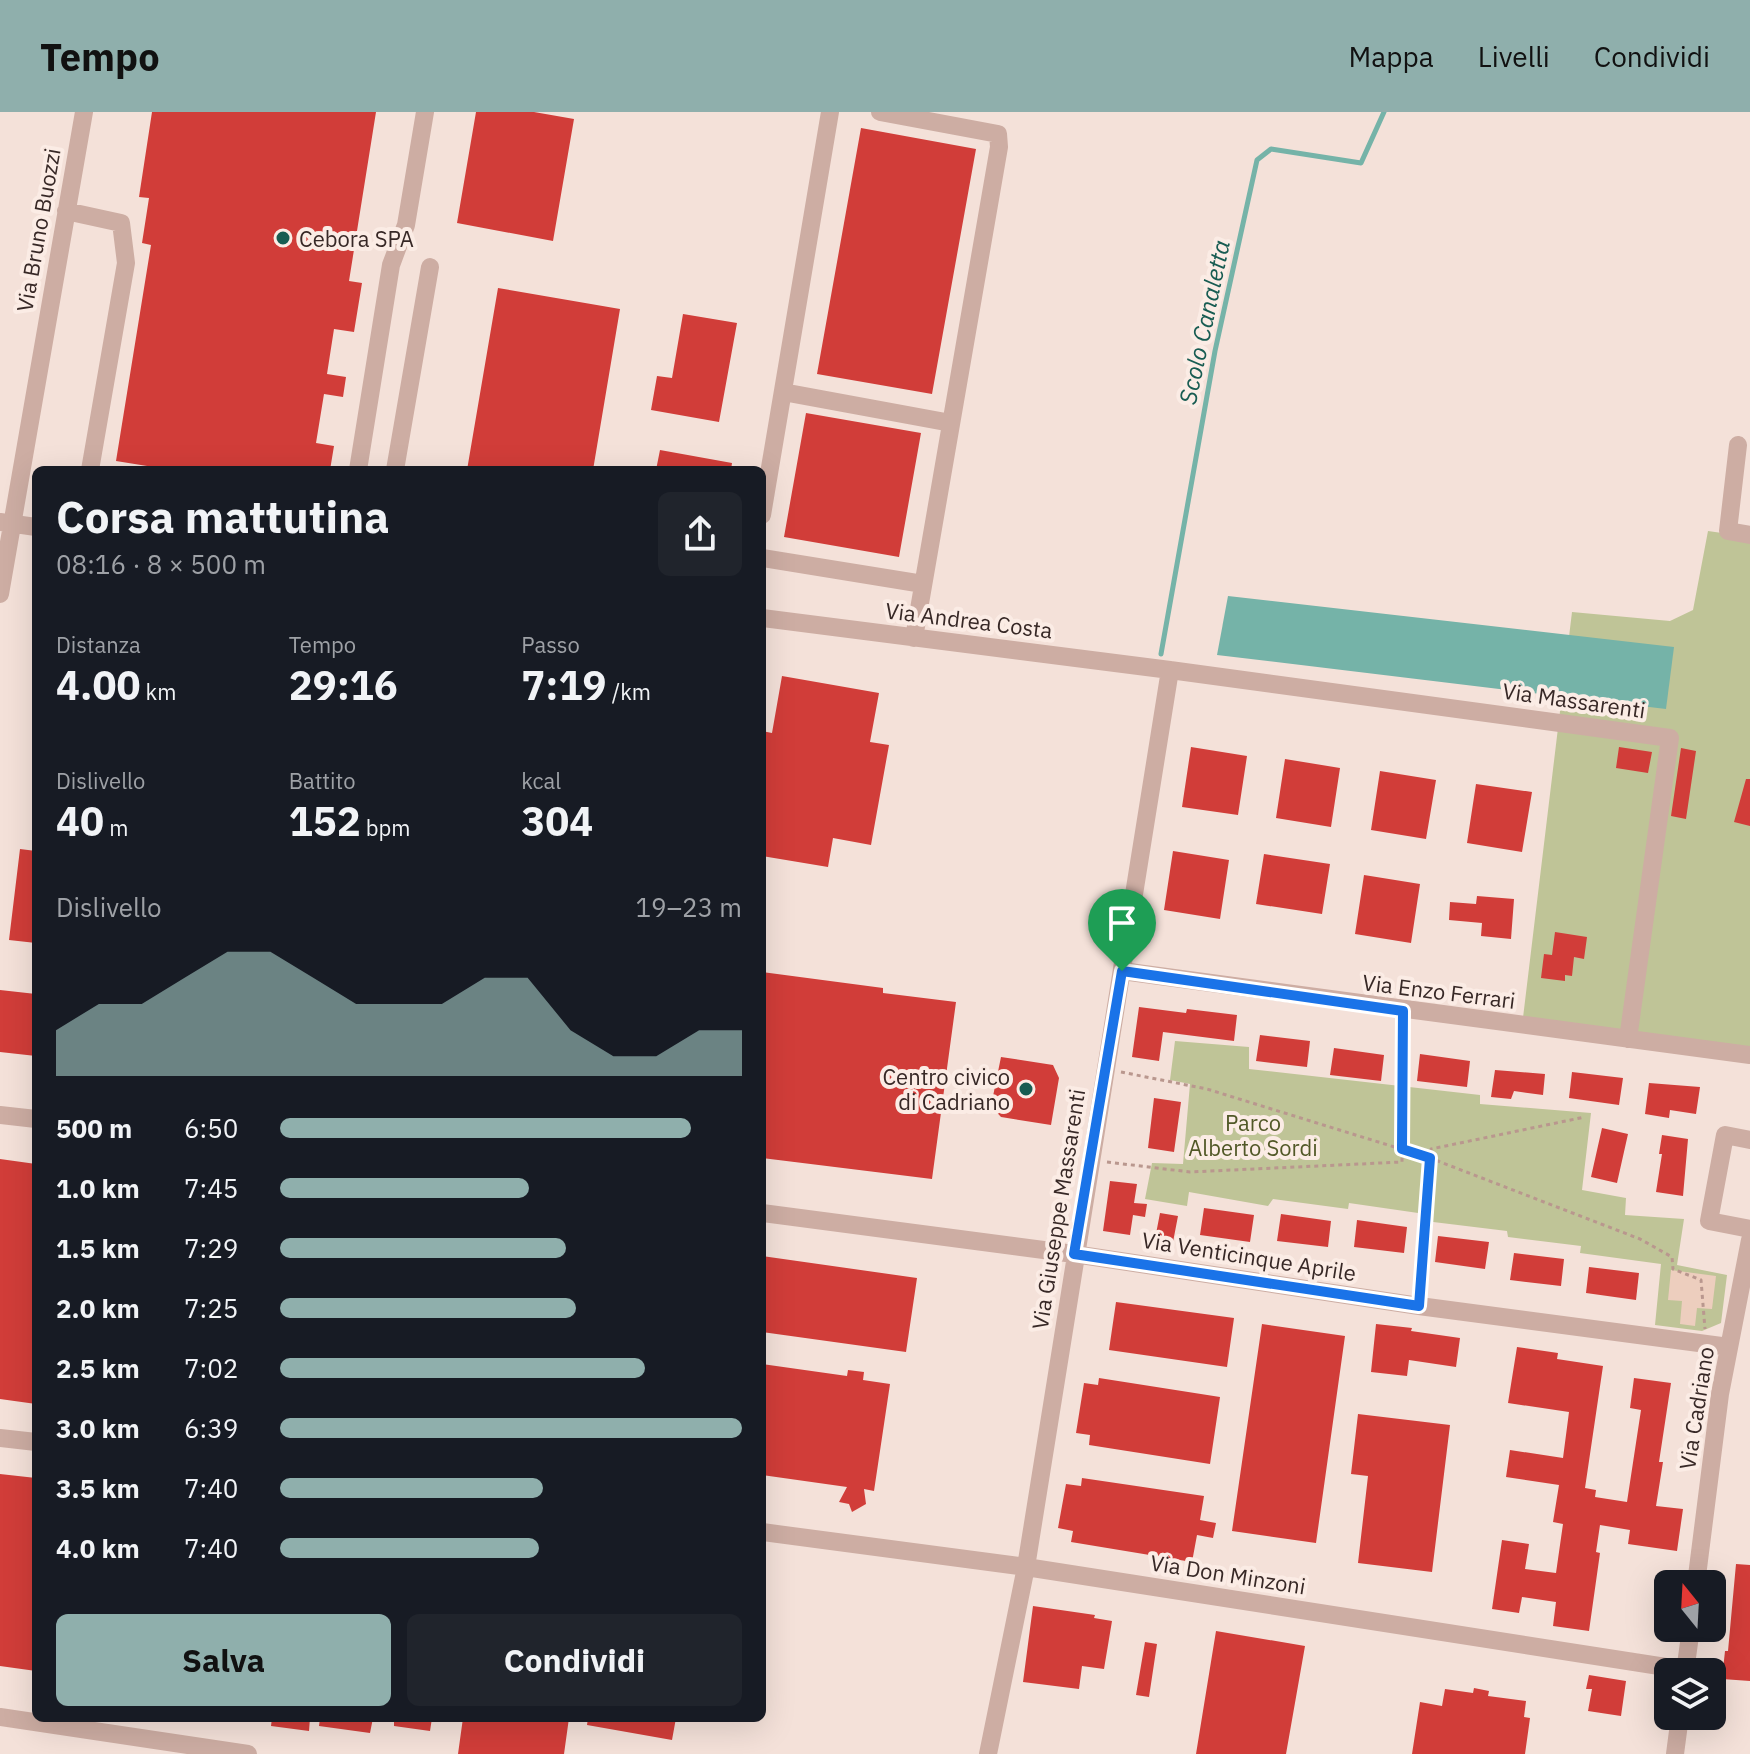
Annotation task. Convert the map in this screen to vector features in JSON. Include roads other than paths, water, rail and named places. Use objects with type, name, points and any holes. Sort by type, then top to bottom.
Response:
[{"type":"street","name":"Via Bruno Buozzi","points":[[0,594],[6,523],[84,112]]},
{"type":"street","points":[[359,466],[391,265],[406,225],[425,112]]},
{"type":"street","points":[[766,492],[830,112]]},
{"type":"street","points":[[880,112],[998,134],[999,147],[914,638]]},
{"type":"street","points":[[66,211],[121,223],[126,263],[91,466]]},
{"type":"street","points":[[396,466],[430,267]]},
{"type":"street","points":[[783,392],[951,423]]},
{"type":"street","points":[[1738,445],[1728,531],[1750,535]]},
{"type":"street","points":[[6,523],[32,526]]},
{"type":"street","points":[[766,559],[923,584]]},
{"type":"street","name":"Via Andrea Costa","points":[[766,619],[1170,670]]},
{"type":"street","name":"Via Giuseppe Massarenti","points":[[988,1754],[1026,1567],[1170,670]]},
{"type":"street","name":"Via Massarenti","points":[[1170,670],[1670,738],[1628,1039]]},
{"type":"street","name":"Via Enzo Ferrari","points":[[1122,971],[1750,1055]]},
{"type":"street","points":[[0,1115],[32,1119]]},
{"type":"street","points":[[1750,1140],[1725,1135],[1709,1221],[1750,1229]]},
{"type":"street","name":"Via Venticinque Aprile","points":[[766,1214],[1729,1347]]},
{"type":"street","name":"Via Cadriano","points":[[1698,1570],[1720,1394],[1750,1240]]},
{"type":"street","points":[[0,1438],[32,1442]]},
{"type":"street","name":"Via Don Minzoni","points":[[766,1533],[1026,1567],[1654,1666]]},
{"type":"street","points":[[0,1717],[32,1722]]},
{"type":"street","points":[[34,1722],[248,1754]]},
{"type":"street","points":[[1675,1754],[1678,1730]]},
{"type":"water","points":[[1228,596],[1674,647],[1666,709],[1217,655]]},
{"type":"waterway","name":"Scolo Canaletta","points":[[1161,654],[1215,351],[1257,160],[1271,149],[1361,163],[1384,112]]},
{"type":"place","name":"Cebora SPA","points":[[283,238]]},
{"type":"place","name":"Centro civico di Cadriano","points":[[1026,1089]]},
{"type":"park label","name":"Parco Alberto Sordi","points":[[1253,1134]]}]
